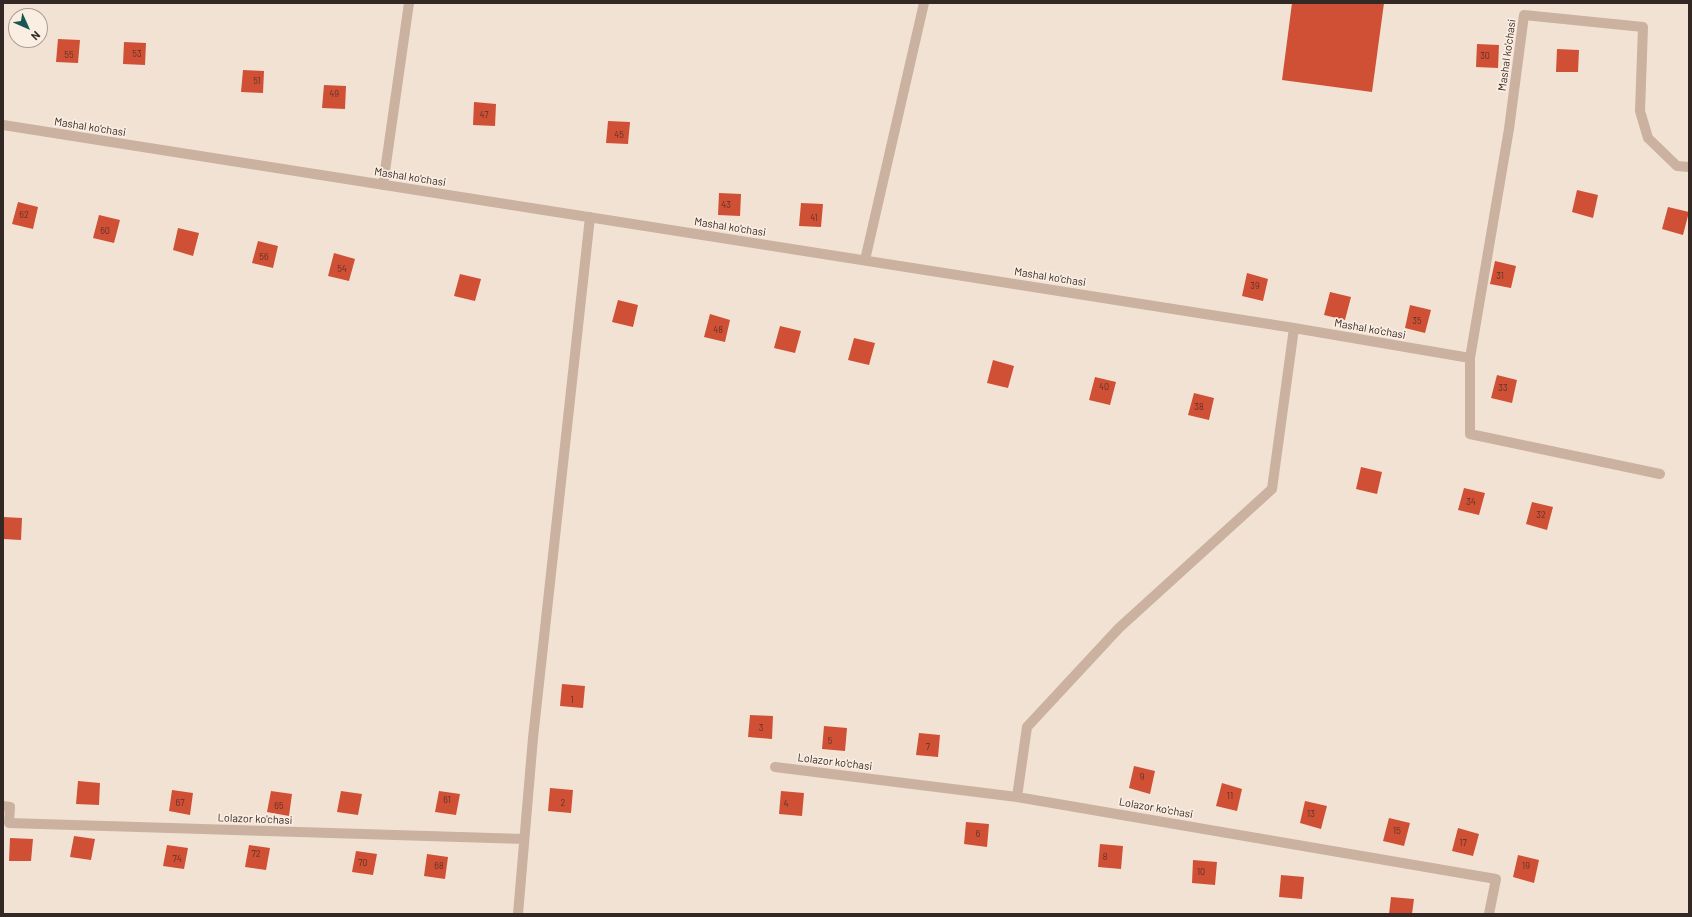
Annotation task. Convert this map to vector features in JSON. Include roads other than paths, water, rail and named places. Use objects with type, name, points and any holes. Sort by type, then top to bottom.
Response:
[{"type":"street","points":[[383,185],[409,3]]},
{"type":"street","points":[[865,260],[924,3]]},
{"type":"street","name":"Mashal ko'chasi","points":[[3,125],[1294,328],[1470,358],[1509,129],[1524,15],[1643,26],[1640,111],[1648,138],[1677,166],[1689,167]]},
{"type":"street","points":[[518,914],[533,738],[590,217]]},
{"type":"street","points":[[1017,797],[1027,727],[1119,628],[1272,489],[1294,328]]},
{"type":"street","points":[[1470,358],[1470,434],[1660,474]]},
{"type":"street","name":"Lolazor ko'chasi","points":[[775,767],[1017,797],[1496,879],[1489,914]]},
{"type":"street","name":"Lolazor ko'chasi","points":[[3,806],[10,807],[9,823],[524,839]]}]
